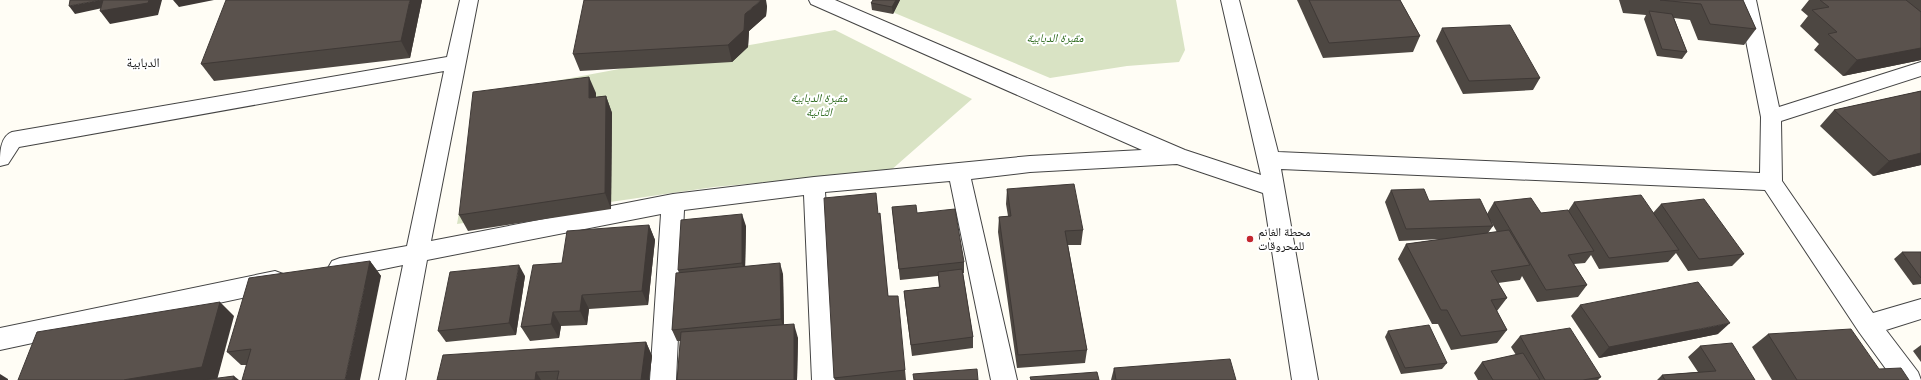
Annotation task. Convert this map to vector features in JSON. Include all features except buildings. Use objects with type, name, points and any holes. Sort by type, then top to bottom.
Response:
[{"type":"street","points":[[392,380],[416,252],[469,0]]},
{"type":"street","points":[[818,0],[1177,156],[1273,188]]},
{"type":"street","points":[[1230,0],[1269,160],[1305,380]]},
{"type":"street","points":[[1747,0],[1772,117],[1771,182],[1868,325],[1909,380]]},
{"type":"street","points":[[0,158],[12,140],[456,62]]},
{"type":"street","points":[[1772,117],[1919,71]]},
{"type":"street","points":[[316,273],[416,252],[672,203],[814,185],[1030,164],[1177,156]]},
{"type":"street","points":[[1269,160],[1771,182]]},
{"type":"street","points":[[959,172],[1004,380]]},
{"type":"street","points":[[814,185],[825,380]]},
{"type":"street","points":[[663,380],[672,203]]},
{"type":"street","points":[[0,339],[293,278]]},
{"type":"street","points":[[1868,325],[1921,309]]},
{"type":"green space","name":"مقبرة الدبابية","points":[[880,0],[1176,0],[1185,50],[1179,62],[1127,66],[1050,78],[878,6]]},
{"type":"green space","name":"مقبرة الدبابية الثانية","points":[[835,30],[972,99],[890,171],[714,187],[457,224],[480,95]]},
{"type":"place","name":"محطة الغانم للمحروقات","points":[[1250,239]]},
{"type":"district","name":"الدبابية","points":[[143,62]]}]
